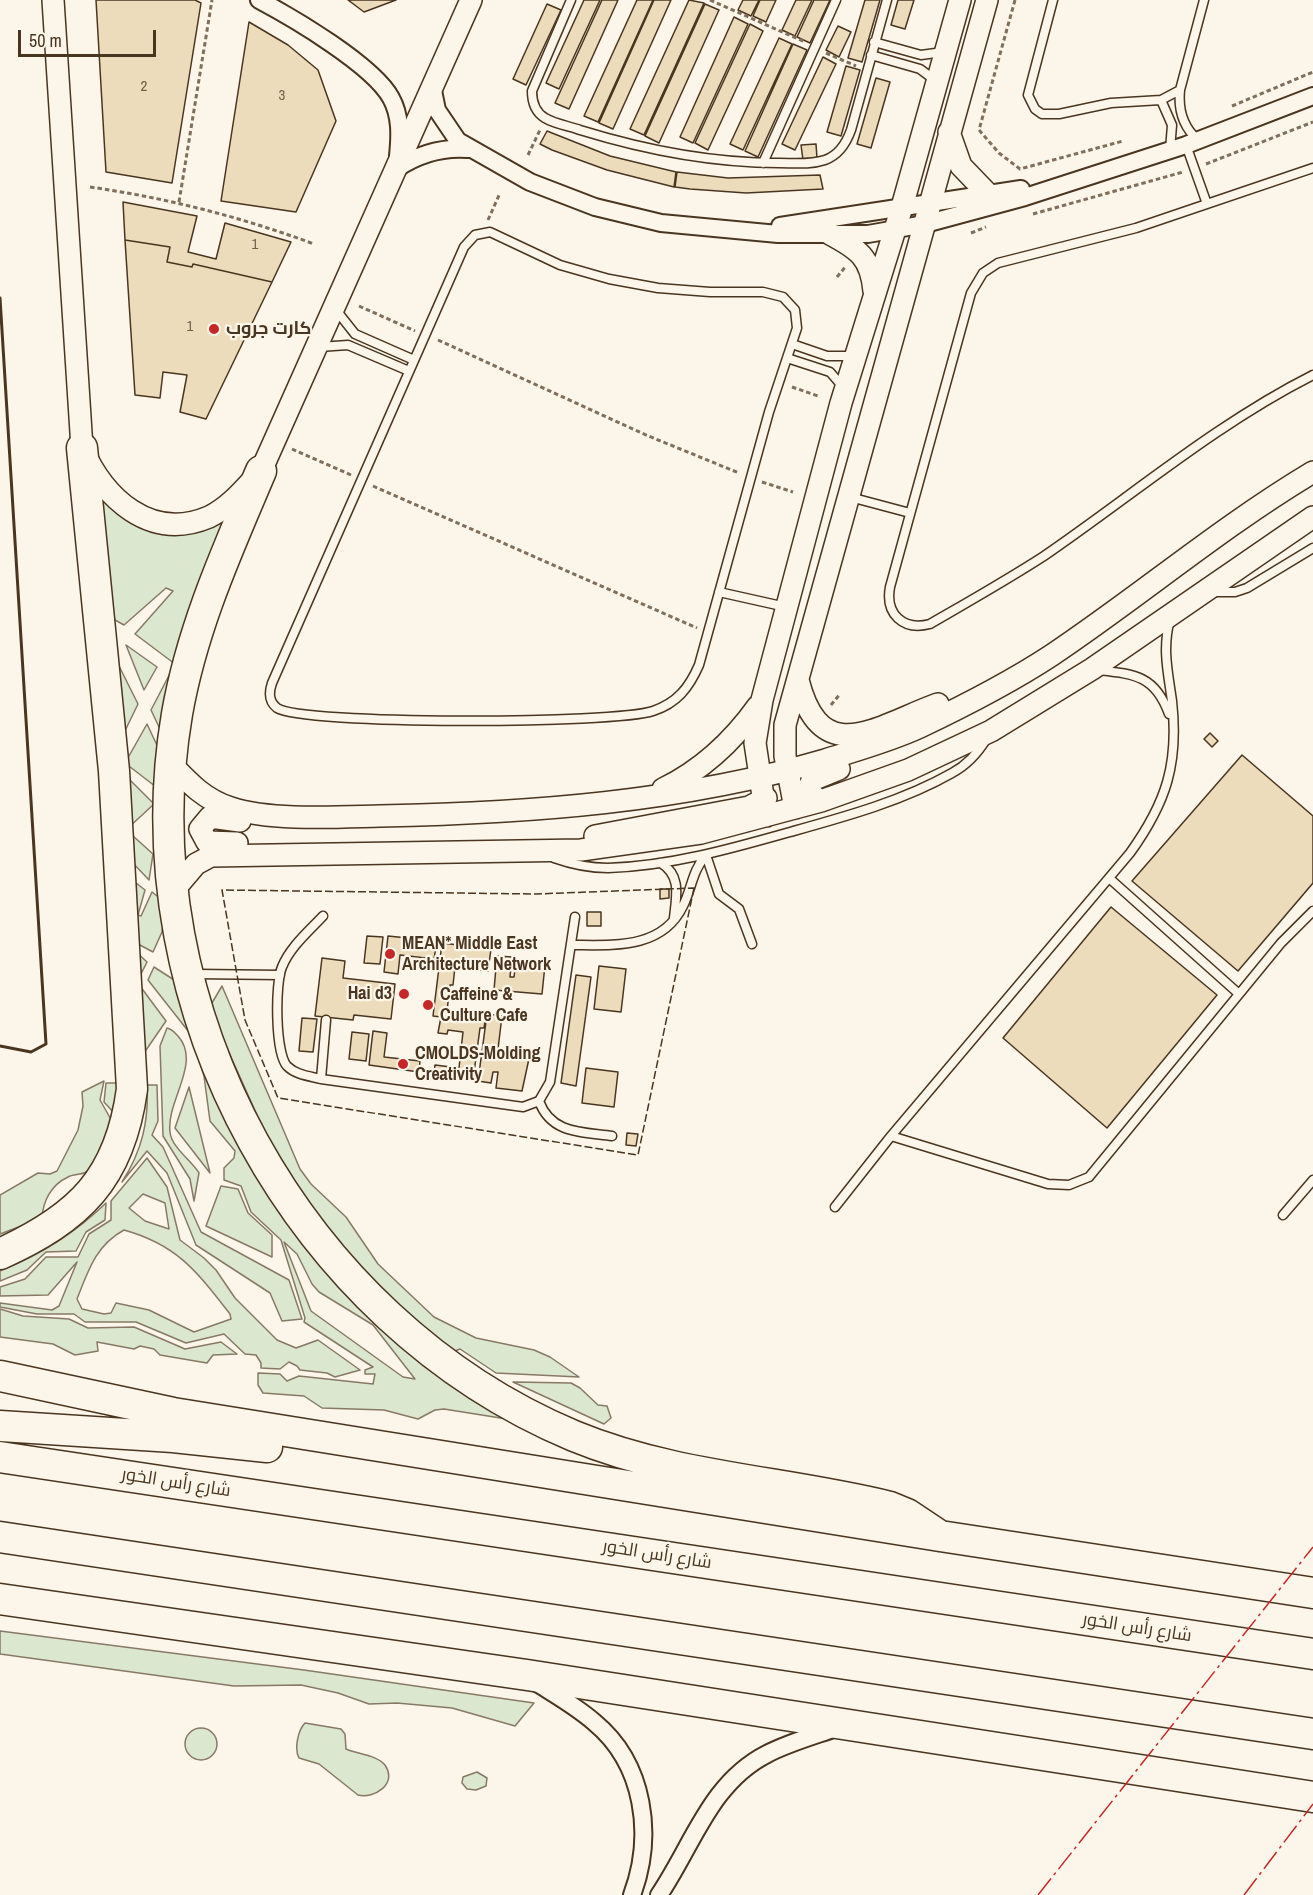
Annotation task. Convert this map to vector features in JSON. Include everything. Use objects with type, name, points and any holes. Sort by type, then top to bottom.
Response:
[{"type":"highway","points":[[0,1254],[43,1234],[90,1194],[102,1178],[118,1148],[129,1110],[132,1089],[114,771],[82,447]]},
{"type":"highway","points":[[261,471],[198,626],[181,694],[168,802],[173,891],[186,974],[230,1097],[268,1169],[316,1237],[359,1288],[410,1335],[439,1357],[536,1418],[605,1448],[674,1468],[890,1507],[907,1514],[940,1536]]},
{"type":"highway","points":[[0,1376],[173,1413],[940,1536],[1313,1593]]},
{"type":"highway","points":[[0,1426],[173,1437],[362,1460],[390,1460],[418,1453]]},
{"type":"highway","name":"شارع رأس الخور","points":[[0,1457],[1313,1654]]},
{"type":"highway","points":[[0,1537],[1313,1734]]},
{"type":"highway","points":[[0,1599],[526,1675],[1313,1797]]},
{"type":"street","points":[[53,0],[82,447],[92,470],[116,501],[150,522],[171,525],[191,523],[227,506],[261,471],[471,0]]},
{"type":"street","points":[[259,0],[327,42],[386,90],[395,105],[400,128],[396,169]]},
{"type":"street","points":[[759,808],[751,779],[756,726],[762,700],[845,392],[902,207],[960,0]]},
{"type":"street","points":[[795,808],[787,771],[785,725],[987,0]]},
{"type":"street","points":[[432,86],[442,121],[468,149],[540,186],[629,216],[689,227],[830,234],[895,230],[925,224],[1040,191],[1185,145],[1313,96]]},
{"type":"street","points":[[949,132],[960,166],[987,193]]},
{"type":"street","points":[[396,169],[435,150],[468,149]]},
{"type":"street","points":[[766,232],[780,226],[987,193],[1020,189],[1040,191]]},
{"type":"street","points":[[830,234],[852,246],[865,258],[873,273],[875,297]]},
{"type":"street","points":[[171,764],[200,793],[227,807],[256,813],[303,816],[422,816],[641,799],[787,771],[915,729],[1049,657],[1210,540],[1313,472]]},
{"type":"street","points":[[173,891],[189,871],[204,858],[226,855],[540,852],[578,839],[759,808],[795,808],[821,801],[908,770],[991,731],[1092,669],[1313,517]]},
{"type":"street","points":[[821,801],[811,794],[809,789],[812,780],[920,739],[966,717],[1028,679],[1049,657]]},
{"type":"street","points":[[798,678],[804,702],[811,716],[828,731],[839,736],[862,733],[939,704],[972,700]]},
{"type":"street","points":[[641,799],[676,783],[708,761],[737,732],[762,700]]},
{"type":"street","points":[[759,808],[778,788],[787,771]]},
{"type":"street","points":[[291,854],[273,844],[212,843],[203,838],[200,829],[210,817],[284,824],[295,823],[303,816]]},
{"type":"street","points":[[526,1675],[594,1722],[616,1744],[632,1772],[641,1803],[644,1836],[638,1876],[632,1895]]},
{"type":"street","points":[[659,1895],[710,1805],[736,1775],[767,1754],[844,1725]]},
{"type":"lane","points":[[572,0],[532,91],[535,106],[546,118],[615,141],[661,152],[711,160],[764,163],[816,162],[834,155],[848,140],[887,0]]},
{"type":"lane","points":[[764,163],[836,0]]},
{"type":"lane","points":[[1053,0],[1029,87],[1028,95],[1035,110],[1050,115],[1111,103],[1161,100],[1180,90]]},
{"type":"lane","points":[[1185,145],[1188,129],[1180,112],[1180,90],[1204,0]]},
{"type":"lane","points":[[874,42],[921,55],[946,51]]},
{"type":"lane","points":[[871,55],[920,69],[937,82]]},
{"type":"lane","points":[[1161,100],[1172,125],[1185,145],[1207,204]]},
{"type":"lane","points":[[1313,168],[1136,228],[1006,260],[983,273],[971,293],[910,513],[888,598],[890,610],[897,619],[907,625],[919,627],[930,624],[1043,556],[1171,463],[1289,387],[1313,375]]},
{"type":"lane","points":[[482,233],[498,235],[560,265],[609,279],[658,288],[710,292],[763,292],[783,297],[790,303],[797,319],[792,344],[779,382],[708,632],[692,682],[681,696],[667,706],[650,712],[575,719],[468,720],[309,715],[277,708],[271,701],[269,692],[272,683],[425,335],[465,247],[475,235],[482,233]]},
{"type":"lane","points":[[334,306],[355,334],[414,360]]},
{"type":"lane","points":[[792,344],[827,356],[856,356]]},
{"type":"lane","points":[[316,347],[348,345],[409,371]]},
{"type":"lane","points":[[787,358],[830,372],[845,392]]},
{"type":"lane","points":[[850,497],[910,513]]},
{"type":"lane","points":[[1206,591],[1222,593],[1247,588],[1313,548]]},
{"type":"lane","points":[[719,592],[787,608]]},
{"type":"lane","points":[[835,1207],[891,1136],[1143,835],[1164,796],[1174,753],[1174,728],[1165,657],[1171,616]]},
{"type":"lane","points":[[1092,669],[1125,673],[1147,681],[1162,696],[1174,728]]},
{"type":"lane","points":[[540,852],[590,867],[661,863],[706,855],[852,814],[937,781],[968,763],[991,731]]},
{"type":"lane","points":[[571,945],[633,944],[657,934],[674,919],[684,906],[694,872],[706,855]]},
{"type":"lane","points":[[706,855],[719,894],[739,909],[752,944]]},
{"type":"lane","points":[[661,863],[671,870],[676,880],[674,919]]},
{"type":"lane","points":[[1109,878],[1239,994]]},
{"type":"lane","points":[[891,1136],[1048,1184],[1078,1183],[1099,1169],[1281,943],[1313,911]]},
{"type":"lane","points":[[322,916],[288,956],[280,975],[280,1056],[294,1072],[321,1079],[515,1106],[531,1105],[539,1101],[550,1082],[575,917]]},
{"type":"lane","points":[[186,974],[280,975]]},
{"type":"lane","points":[[321,1079],[326,1020]]},
{"type":"lane","points":[[539,1101],[548,1119],[564,1129],[612,1136]]},
{"type":"lane","points":[[1283,1215],[1313,1180]]},
{"type":"path","points":[[179,202],[212,0]]},
{"type":"path","points":[[710,0],[815,46],[841,61],[868,69]]},
{"type":"path","points":[[1232,106],[1313,72]]},
{"type":"path","points":[[528,155],[546,118]]},
{"type":"path","points":[[1030,215],[1195,168],[1313,122]]},
{"type":"path","points":[[90,187],[179,202],[270,228],[314,244]]},
{"type":"path","points":[[482,233],[500,193]]},
{"type":"path","points":[[970,233],[992,225]]},
{"type":"path","points":[[359,306],[646,435],[751,478],[793,492]]},
{"type":"path","points":[[779,382],[818,396]]},
{"type":"path","points":[[292,449],[672,619],[708,632]]},
{"type":"green space","points":[[95,489],[125,515],[225,516],[167,744],[151,710],[175,664],[135,634],[173,591],[166,588],[124,625],[108,616]]},
{"type":"green space","points":[[126,645],[157,667],[144,690]]},
{"type":"green space","points":[[114,656],[138,704],[122,737]]},
{"type":"green space","points":[[147,724],[162,756],[160,790],[125,763]]},
{"type":"green space","points":[[126,776],[154,804],[127,829]]},
{"type":"green space","points":[[133,836],[153,854],[149,880],[130,860]]},
{"type":"green space","points":[[131,879],[145,890],[138,915],[141,916],[152,892],[166,903],[162,932],[153,952],[138,944],[133,949]]},
{"type":"green space","points":[[133,949],[147,962],[137,982],[166,1021],[144,1053]]},
{"type":"green space","points":[[154,967],[182,985],[196,1041],[148,980]]},
{"type":"green space","points":[[222,986],[300,1169],[311,1184],[346,1217],[378,1264],[434,1317],[476,1338],[534,1350],[550,1357],[579,1377],[496,1373],[460,1349],[450,1353],[389,1303],[283,1173],[209,1008]]},
{"type":"green space","points":[[167,1028],[178,1036],[184,1047],[186,1058],[182,1082],[170,1120],[170,1132],[174,1143],[199,1173],[194,1201],[190,1179],[163,1136],[160,1046]]},
{"type":"green space","points":[[195,1045],[384,1328],[430,1368],[513,1420],[444,1409],[435,1410],[418,1419],[384,1410],[322,1408],[304,1396],[263,1393],[258,1385],[258,1373],[280,1374],[287,1381],[299,1376],[373,1384],[375,1374],[365,1374],[365,1370],[373,1367],[304,1322],[305,1318],[281,1240],[251,1212],[241,1186],[224,1180],[224,1168],[234,1158],[235,1151],[210,1121],[204,1076]],"holes":[[[284,1242],[297,1254],[312,1284],[319,1292],[373,1325],[415,1379],[403,1377],[311,1311]]]},
{"type":"green space","points":[[104,1081],[100,1100],[113,1123],[94,1164],[86,1172],[70,1176],[57,1184],[46,1200],[42,1218],[0,1234],[0,1195],[38,1173],[50,1174],[57,1171],[78,1130],[83,1106],[82,1092]]},
{"type":"green space","points":[[106,1083],[118,1083],[115,1114],[104,1102]]},
{"type":"green space","points":[[147,1085],[157,1085],[158,1121],[152,1135],[163,1147],[201,1232],[289,1280],[302,1319],[282,1321],[270,1293],[196,1245],[167,1173],[147,1151],[122,1182],[135,1159],[143,1135],[147,1111]]},
{"type":"green space","points":[[189,1087],[210,1173],[175,1128]]},
{"type":"green space","points":[[147,1158],[167,1187],[180,1240],[216,1270],[235,1298],[277,1340],[296,1348],[318,1340],[360,1370],[335,1377],[327,1373],[300,1370],[289,1362],[280,1369],[261,1368],[256,1355],[245,1354],[224,1334],[186,1343],[136,1322],[85,1322],[74,1314],[37,1314],[0,1307],[0,1303],[52,1310],[59,1306],[77,1262],[48,1295],[0,1296],[0,1287],[25,1279],[46,1257],[78,1257],[89,1234],[111,1220],[111,1201]],"holes":[[[143,1194],[165,1203],[169,1229],[145,1221],[129,1208]],[[124,1230],[143,1236],[173,1252],[196,1273],[230,1314],[231,1319],[194,1332],[149,1310],[116,1303],[111,1313],[104,1314],[82,1309],[77,1299],[94,1260],[106,1243]]]},
{"type":"green space","points":[[221,1186],[238,1189],[248,1213],[272,1235],[272,1257],[206,1226]]},
{"type":"green space","points":[[106,1203],[105,1220],[86,1232],[76,1251],[46,1252],[27,1270],[0,1281],[0,1271],[56,1242]]},
{"type":"green space","points":[[0,1309],[23,1316],[69,1319],[88,1328],[134,1327],[185,1349],[221,1342],[237,1354],[213,1355],[207,1363],[160,1355],[154,1349],[140,1346],[134,1349],[97,1342],[98,1351],[75,1355],[53,1344],[0,1337]]},
{"type":"green space","points":[[513,1382],[571,1383],[580,1388],[598,1405],[607,1406],[611,1418],[604,1424]]},
{"type":"green space","points":[[0,1631],[304,1670],[534,1703],[515,1726],[452,1708],[397,1703],[369,1704],[338,1693],[301,1685],[234,1686],[0,1654]]},
{"type":"green space","points":[[305,1723],[341,1729],[345,1734],[346,1749],[372,1757],[385,1765],[389,1778],[382,1789],[371,1795],[358,1795],[319,1764],[299,1758],[298,1740],[300,1730]]},
{"type":"green space","points":[[201,1728],[212,1733],[217,1744],[212,1755],[201,1760],[190,1755],[185,1744],[190,1733]]},
{"type":"green space","points":[[477,1772],[487,1778],[486,1786],[476,1790],[467,1789],[462,1783],[463,1777]]},
{"type":"building","points":[[96,0],[195,0],[201,3],[172,183],[106,172]]},
{"type":"building","points":[[348,0],[396,0],[364,12]]},
{"type":"building","points":[[584,0],[600,0],[559,89],[546,83]]},
{"type":"building","points":[[602,0],[618,0],[569,109],[555,103]]},
{"type":"building","points":[[637,0],[653,0],[598,122],[584,116]]},
{"type":"building","points":[[654,0],[671,0],[613,129],[599,123]]},
{"type":"building","points":[[689,0],[704,3],[644,135],[630,129]]},
{"type":"building","points":[[743,0],[759,0],[751,16],[738,10]]},
{"type":"building","points":[[760,0],[776,0],[766,22],[753,16]]},
{"type":"building","points":[[796,0],[812,0],[795,36],[782,30]]},
{"type":"building","points":[[814,0],[830,0],[810,43],[797,37]]},
{"type":"building","points":[[865,0],[880,0],[862,62],[848,58]]},
{"type":"building","points":[[898,0],[914,0],[905,29],[891,25]]},
{"type":"building","points":[[547,4],[561,10],[526,85],[513,79]]},
{"type":"building","points":[[705,4],[719,10],[659,143],[645,136]]},
{"type":"building","points":[[734,17],[748,24],[693,143],[680,137]]},
{"type":"building","points":[[249,22],[288,45],[318,70],[336,121],[296,212],[221,201]]},
{"type":"building","points":[[750,24],[763,31],[708,150],[695,143]]},
{"type":"building","points":[[838,26],[851,32],[839,57],[826,50]]},
{"type":"building","points":[[779,38],[792,44],[743,150],[730,144]]},
{"type":"building","points":[[793,44],[807,50],[758,157],[745,151]]},
{"type":"building","points":[[823,57],[836,64],[795,150],[782,144]]},
{"type":"building","points":[[846,66],[860,70],[841,136],[827,132]]},
{"type":"building","points":[[876,78],[890,82],[871,148],[857,144]]},
{"type":"building","points":[[547,131],[610,156],[676,172],[674,187],[607,170],[552,150],[540,144]]},
{"type":"building","points":[[816,144],[817,158],[803,160],[801,145]]},
{"type":"building","points":[[677,172],[728,178],[820,175],[823,189],[746,193],[690,189],[675,187]]},
{"type":"building","points":[[123,202],[197,216],[188,252],[216,259],[225,223],[291,242],[272,282],[193,264],[192,267],[167,262],[170,247],[125,240]]},
{"type":"building","points":[[125,240],[170,247],[167,262],[192,267],[193,264],[272,282],[206,419],[180,412],[187,375],[163,372],[160,398],[135,395]]},
{"type":"building","points":[[1210,733],[1218,741],[1212,747],[1204,739]]},
{"type":"building","points":[[1242,755],[1313,816],[1313,883],[1238,971],[1132,881]]},
{"type":"building","points":[[660,889],[669,889],[669,898],[660,899]]},
{"type":"building","points":[[1111,907],[1217,995],[1107,1128],[1003,1038]]},
{"type":"building","points":[[587,912],[601,912],[601,926],[587,926]]},
{"type":"building","points":[[367,936],[383,937],[380,964],[364,963]]},
{"type":"building","points":[[388,936],[437,941],[434,959],[400,955],[398,974],[384,972]]},
{"type":"building","points":[[442,943],[491,949],[488,971],[455,967],[453,985],[450,985],[447,1011],[486,1016],[484,1028],[480,1028],[473,1080],[434,1075],[435,1065],[459,1068],[463,1032],[448,1030],[447,1034],[438,1033],[441,1017],[433,1016]]},
{"type":"building","points":[[497,956],[512,957],[510,977],[514,977],[516,962],[545,965],[542,994],[494,990]]},
{"type":"building","points":[[322,958],[345,961],[343,978],[395,984],[391,1019],[354,1015],[353,1020],[315,1016]]},
{"type":"building","points":[[599,966],[626,969],[621,1012],[594,1009]]},
{"type":"building","points":[[576,975],[591,977],[576,1086],[561,1083]]},
{"type":"building","points":[[487,1014],[502,1016],[498,1049],[530,1054],[522,1091],[496,1088],[498,1072],[493,1072],[491,1083],[478,1081]]},
{"type":"building","points":[[302,1018],[317,1019],[313,1052],[299,1051]]},
{"type":"building","points":[[373,1031],[387,1033],[384,1057],[420,1061],[419,1072],[369,1065]]},
{"type":"building","points":[[352,1032],[369,1034],[366,1061],[349,1059]]},
{"type":"building","points":[[586,1068],[618,1072],[614,1107],[582,1103]]},
{"type":"building","points":[[627,1133],[638,1134],[636,1146],[626,1145]]},
{"type":"fence","points":[[694,888],[638,1155],[278,1098],[245,1020],[222,890],[536,894],[694,888]]},
{"type":"wall","points":[[0,298],[46,1044],[31,1052],[0,1046]]},
{"type":"power","points":[[1038,1895],[1313,1547]]},
{"type":"power","points":[[1244,1895],[1313,1804]]},
{"type":"place","name":"كارت جروب","points":[[214,329]]},
{"type":"place","name":"MEAN* Middle East Architecture Network","points":[[390,954]]},
{"type":"place","name":"Hai d3","points":[[404,994]]},
{"type":"place","name":"Caffeine & Culture Cafe","points":[[428,1005]]},
{"type":"place","name":"CMOLDS-Molding Creativity","points":[[403,1064]]}]
